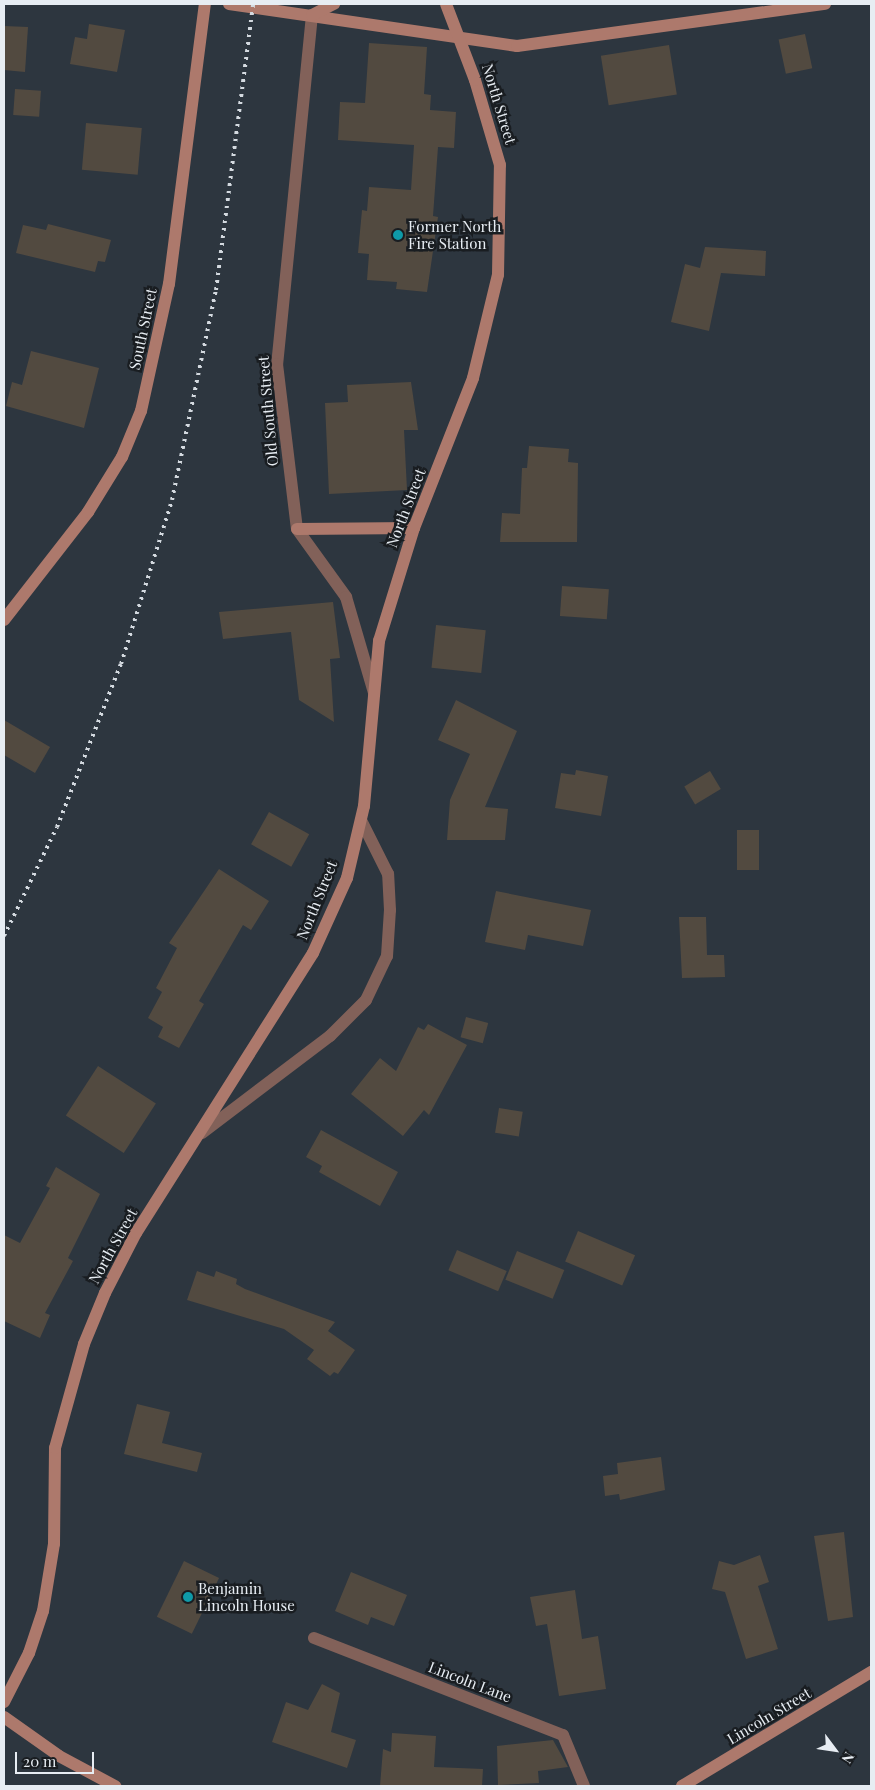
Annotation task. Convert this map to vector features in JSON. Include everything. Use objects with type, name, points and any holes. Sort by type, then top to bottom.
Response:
[{"type":"street","name":"South Street","points":[[4,620],[88,512],[122,457],[141,411],[169,284],[205,4]]},
{"type":"street","points":[[229,4],[460,35],[517,46],[825,4]]},
{"type":"street","points":[[312,15],[334,4]]},
{"type":"street","name":"North Street","points":[[4,1702],[30,1653],[43,1611],[54,1544],[55,1448],[84,1344],[136,1233],[202,1132],[313,953],[347,878],[361,820],[379,641],[414,528],[472,378],[499,267],[500,164],[460,35],[446,4]]},
{"type":"street","name":"Old South Street","points":[[312,15],[277,364],[297,529],[346,597],[374,695]]},
{"type":"street","points":[[297,529],[414,528]]},
{"type":"street","points":[[202,1132],[330,1036],[366,1000],[387,956],[390,910],[388,874],[361,820]]},
{"type":"street","name":"Lincoln Lane","points":[[314,1638],[563,1735],[584,1786]]},
{"type":"street","name":"Lincoln Street","points":[[682,1786],[871,1672]]},
{"type":"street","points":[[4,1716],[59,1756],[115,1786]]},
{"type":"building","points":[[89,24],[125,30],[117,72],[70,64],[75,37],[87,39]]},
{"type":"building","points":[[4,26],[28,27],[25,72],[4,70]]},
{"type":"building","points":[[805,34],[812,68],[786,74],[779,40]]},
{"type":"building","points":[[369,43],[427,47],[424,94],[431,95],[430,110],[456,112],[454,148],[438,147],[433,216],[438,217],[427,292],[396,289],[397,282],[367,280],[369,254],[358,253],[362,210],[367,211],[369,187],[411,190],[414,145],[338,140],[340,102],[365,103]]},
{"type":"building","points":[[669,45],[677,94],[609,105],[601,56]]},
{"type":"building","points":[[15,89],[41,91],[39,117],[13,115]]},
{"type":"building","points":[[86,123],[142,128],[138,175],[82,170]]},
{"type":"building","points":[[48,224],[111,240],[105,262],[98,261],[95,272],[16,253],[23,225],[46,230]]},
{"type":"building","points":[[705,247],[766,251],[765,276],[721,273],[709,331],[671,322],[685,264],[700,268]]},
{"type":"building","points":[[31,351],[99,368],[84,428],[6,406],[12,382],[22,385]]},
{"type":"building","points":[[411,382],[418,430],[404,430],[407,490],[329,494],[325,403],[348,402],[347,385]]},
{"type":"building","points":[[529,446],[569,449],[568,462],[578,463],[577,542],[500,542],[502,513],[520,514],[522,468],[527,468]]},
{"type":"building","points":[[562,586],[609,589],[607,619],[560,616]]},
{"type":"building","points":[[333,602],[340,658],[330,659],[334,722],[299,700],[291,632],[223,639],[219,612]]},
{"type":"building","points":[[436,625],[486,630],[481,673],[432,668]]},
{"type":"building","points":[[456,700],[517,731],[485,807],[508,809],[505,840],[447,840],[450,800],[470,754],[438,740]]},
{"type":"building","points":[[4,720],[50,747],[35,773],[4,755]]},
{"type":"building","points":[[576,770],[608,776],[601,816],[555,808],[561,773],[575,775]]},
{"type":"building","points":[[710,771],[721,789],[695,804],[684,786]]},
{"type":"building","points":[[269,812],[309,834],[291,867],[251,844]]},
{"type":"building","points":[[737,830],[759,830],[759,870],[737,870]]},
{"type":"building","points":[[219,869],[269,901],[251,930],[243,925],[199,1001],[204,1004],[179,1048],[158,1037],[163,1027],[148,1018],[162,992],[156,988],[177,948],[169,943]]},
{"type":"building","points":[[496,891],[591,910],[583,946],[528,935],[525,950],[485,942]]},
{"type":"building","points":[[679,917],[706,917],[707,955],[724,955],[725,977],[682,978]]},
{"type":"building","points":[[466,1017],[488,1023],[483,1043],[461,1037]]},
{"type":"building","points":[[428,1024],[467,1045],[429,1115],[424,1110],[403,1136],[351,1094],[380,1058],[396,1071],[418,1027],[424,1030]]},
{"type":"building","points":[[98,1066],[156,1104],[124,1153],[66,1115]]},
{"type":"building","points":[[499,1108],[523,1112],[519,1136],[495,1133]]},
{"type":"building","points":[[321,1130],[398,1172],[380,1206],[319,1172],[322,1166],[306,1157]]},
{"type":"building","points":[[56,1167],[100,1194],[68,1258],[73,1261],[45,1313],[50,1315],[40,1338],[4,1321],[4,1235],[20,1243],[50,1188],[46,1186]]},
{"type":"building","points":[[578,1231],[635,1255],[622,1286],[565,1261]]},
{"type":"building","points":[[457,1250],[507,1271],[498,1291],[448,1270]]},
{"type":"building","points":[[517,1251],[564,1270],[553,1299],[505,1280]]},
{"type":"building","points":[[197,1271],[214,1277],[216,1271],[237,1279],[236,1284],[245,1289],[335,1322],[328,1331],[355,1350],[338,1374],[334,1372],[330,1376],[307,1359],[314,1350],[284,1329],[187,1300]]},
{"type":"building","points":[[137,1404],[170,1412],[162,1443],[202,1453],[197,1472],[124,1454]]},
{"type":"building","points":[[661,1457],[665,1490],[620,1500],[619,1494],[605,1496],[603,1476],[618,1474],[617,1463]]},
{"type":"building","points":[[844,1532],[853,1617],[828,1621],[814,1536]]},
{"type":"building","points":[[760,1555],[769,1582],[758,1586],[778,1649],[746,1659],[725,1592],[712,1589],[719,1561],[734,1565]]},
{"type":"building","name":"Benjamin Lincoln House","points":[[184,1561],[219,1578],[192,1634],[157,1617]]},
{"type":"building","points":[[351,1572],[407,1595],[394,1626],[371,1617],[368,1625],[335,1611]]},
{"type":"building","points":[[575,1590],[582,1639],[598,1636],[606,1689],[559,1696],[547,1624],[536,1626],[530,1597]]},
{"type":"building","points":[[322,1684],[340,1693],[331,1732],[356,1740],[347,1768],[272,1742],[286,1702],[308,1710]]},
{"type":"building","points":[[392,1733],[436,1736],[434,1767],[483,1769],[482,1786],[380,1786],[383,1749],[391,1752]]},
{"type":"building","points":[[553,1740],[568,1767],[538,1771],[539,1783],[498,1785],[497,1746]]},
{"type":"railway","points":[[4,936],[57,827],[121,664],[172,500],[216,290],[253,4]]},
{"type":"place","name":"Former North Fire Station","points":[[398,235]]},
{"type":"place","name":"Benjamin Lincoln House","points":[[188,1597]]}]
